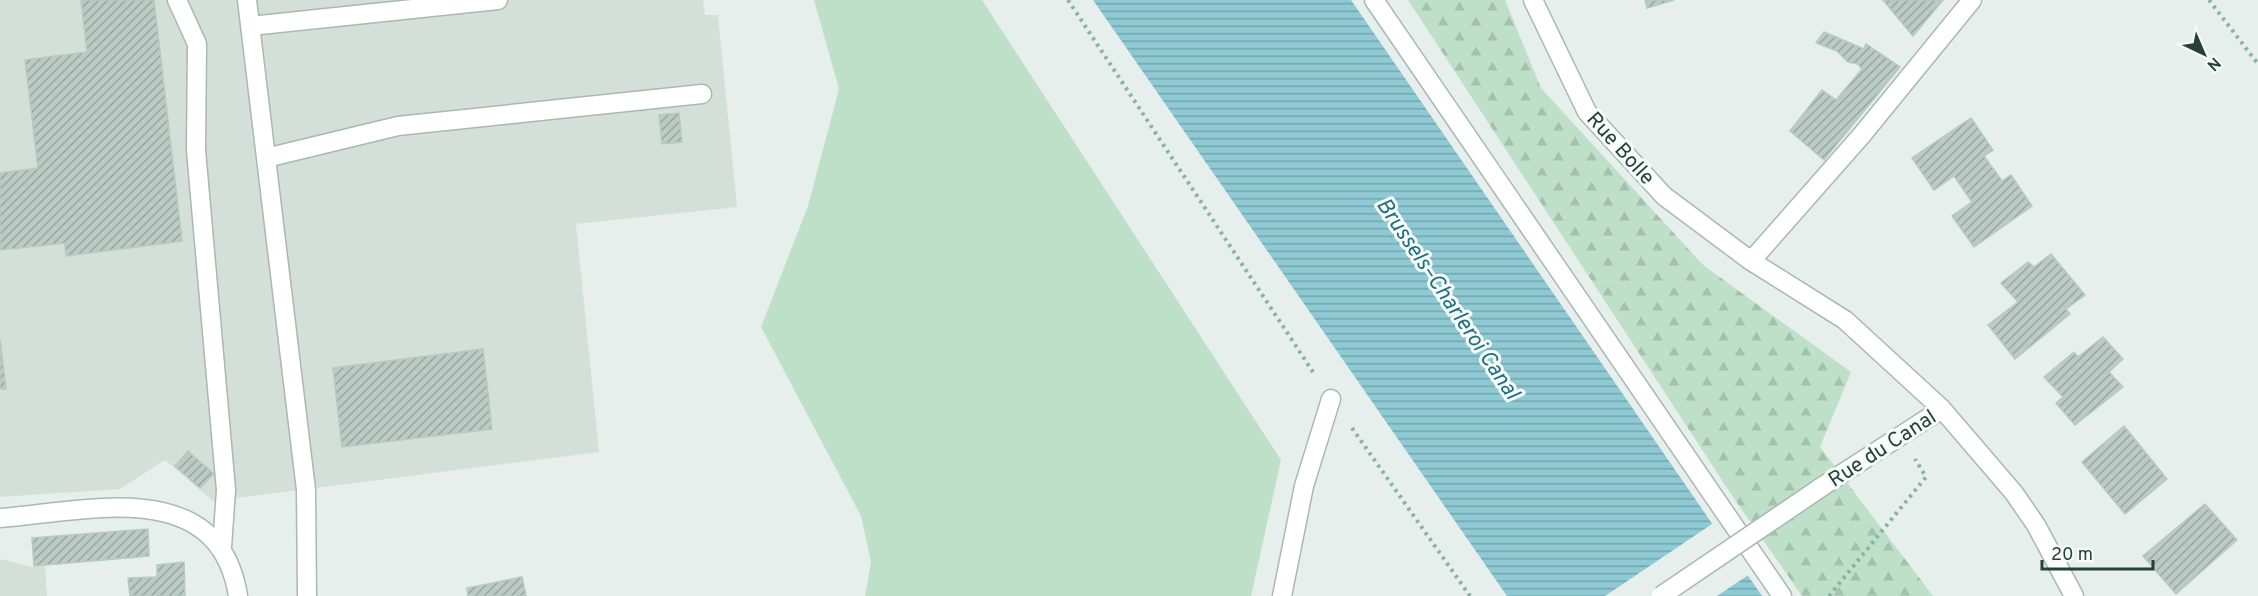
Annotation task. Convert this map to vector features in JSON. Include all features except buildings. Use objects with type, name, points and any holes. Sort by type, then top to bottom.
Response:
[{"type":"street","points":[[177,0],[197,44],[196,150],[226,490],[222,548]]},
{"type":"street","points":[[247,0],[306,490],[307,596]]},
{"type":"street","points":[[250,27],[498,0]]},
{"type":"street","points":[[1374,0],[1782,596]]},
{"type":"street","name":"Rue Bolle","points":[[1533,0],[1587,112],[1664,196],[1751,261],[1845,320],[1942,409]]},
{"type":"street","points":[[1751,261],[1861,136],[1972,0]]},
{"type":"street","points":[[266,158],[398,126],[702,94]]},
{"type":"street","points":[[1282,596],[1304,486],[1331,399]]},
{"type":"street","name":"Rue du Canal","points":[[1661,596],[1823,486],[1942,409],[2031,517],[2074,596]]},
{"type":"street","points":[[0,518],[127,507],[165,511],[195,522],[222,548],[236,579],[238,596]]},
{"type":"path","points":[[1068,0],[1331,399],[1470,596]]},
{"type":"path","points":[[2209,0],[2258,64]]},
{"type":"path","points":[[1829,596],[1926,477],[1900,436]]},
{"type":"shaded area","points":[[0,0],[703,0],[705,15],[718,15],[737,207],[576,224],[599,452],[213,501],[165,460],[120,489],[0,497]]},
{"type":"shaded area","points":[[0,559],[32,567],[45,566],[47,596],[0,596]]},
{"type":"green space","points":[[814,0],[982,0],[1281,460],[1251,596],[865,596],[871,562],[861,516],[761,327],[808,206],[839,89]]},
{"type":"green space","points":[[1408,0],[1505,0],[1541,88],[1703,265],[1851,372],[1820,447],[1933,596],[1802,596],[1735,500]]},
{"type":"water","name":"Brussels–Charleroi Canal","points":[[1093,0],[1351,0],[1762,596],[1507,596]]},
{"type":"pier","points":[[1715,522],[1750,574],[1717,596],[1605,596]]}]
